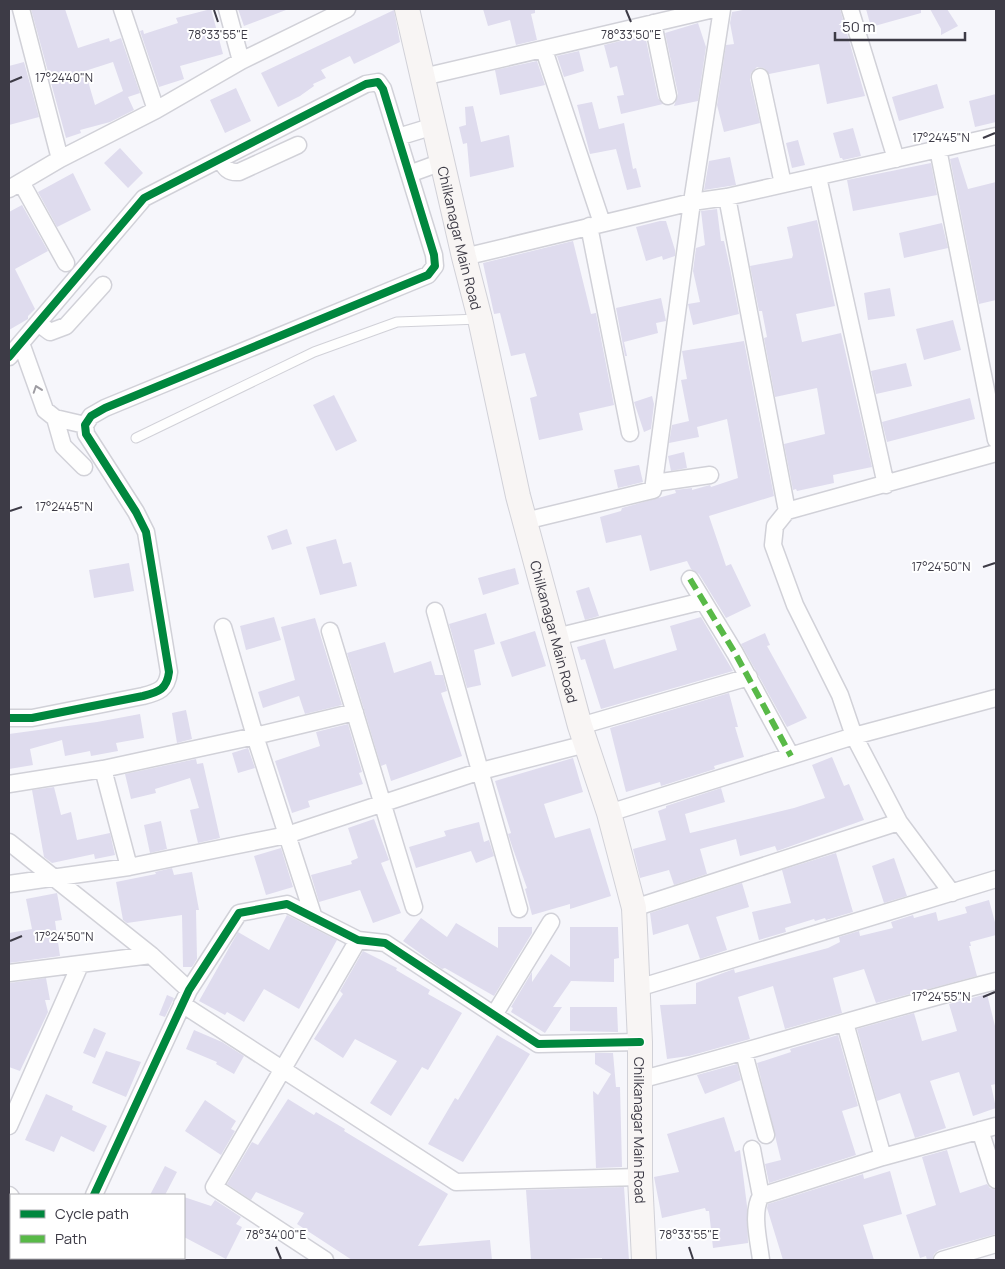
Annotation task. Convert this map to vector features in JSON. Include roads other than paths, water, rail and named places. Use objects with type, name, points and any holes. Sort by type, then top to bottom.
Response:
[{"type":"main road","name":"Chilkanagar Main Road","points":[[407,9],[480,319],[525,521],[583,735],[609,813],[634,908],[640,1042],[640,1177],[644,1260]]},
{"type":"street","points":[[21,9],[60,159]]},
{"type":"street","points":[[122,9],[156,110]]},
{"type":"street","points":[[227,9],[241,61]]},
{"type":"street","points":[[66,264],[15,186],[60,159],[156,110],[329,13],[347,9]]},
{"type":"street","points":[[423,78],[714,9]]},
{"type":"street","points":[[525,521],[654,490],[692,202],[722,9]]},
{"type":"street","points":[[850,9],[896,159]]},
{"type":"street","points":[[653,24],[668,96]]},
{"type":"street","points":[[544,50],[596,225],[630,433]]},
{"type":"street","points":[[760,77],[784,184]]},
{"type":"street","points":[[9,357],[144,198],[366,84],[378,82],[384,89],[434,256],[435,266],[428,275],[105,408],[91,416],[85,425],[86,434],[136,512],[146,532],[169,672],[168,680],[164,688],[158,692],[144,696],[32,718],[9,718]]},
{"type":"street","points":[[398,137],[434,126]]},
{"type":"street","points":[[464,257],[692,202],[727,197],[996,136]]},
{"type":"street","points":[[220,159],[227,170],[239,172],[298,144]]},
{"type":"street","points":[[938,149],[996,440]]},
{"type":"street","points":[[409,174],[442,162]]},
{"type":"street","points":[[818,177],[886,485]]},
{"type":"street","points":[[727,197],[787,511]]},
{"type":"street","points":[[38,323],[50,332],[61,329],[102,286]]},
{"type":"street","points":[[21,343],[45,410],[55,418],[85,425]]},
{"type":"street","points":[[55,418],[63,446],[84,467]]},
{"type":"street","points":[[952,893],[899,822],[854,736],[840,696],[795,605],[773,545],[774,526],[787,511],[996,453]]},
{"type":"street","points":[[654,483],[710,475]]},
{"type":"street","points":[[690,579],[749,677],[791,756]]},
{"type":"street","points":[[556,637],[703,600]]},
{"type":"street","points":[[435,611],[518,909]]},
{"type":"street","points":[[223,627],[255,736],[314,918]]},
{"type":"street","points":[[330,631],[414,907]]},
{"type":"street","points":[[9,884],[129,867],[287,835],[382,802],[481,771],[749,677]]},
{"type":"street","points":[[609,813],[854,736],[996,698]]},
{"type":"street","points":[[9,784],[103,769],[355,712]]},
{"type":"street","points":[[103,769],[129,867]]},
{"type":"street","points":[[634,908],[899,822]]},
{"type":"street","points":[[9,842],[151,955],[186,997],[282,1069],[456,1182],[640,1177]]},
{"type":"street","points":[[638,988],[996,879]]},
{"type":"street","points":[[94,1194],[186,997],[239,913],[287,904],[358,940],[385,943],[538,1044],[640,1042]]},
{"type":"street","points":[[494,1015],[551,922]]},
{"type":"street","points":[[325,1260],[214,1187],[358,940]]},
{"type":"street","points":[[9,973],[151,955]]},
{"type":"street","points":[[9,1126],[80,965]]},
{"type":"street","points":[[640,1080],[744,1053],[996,981]]},
{"type":"street","points":[[845,1023],[883,1157]]},
{"type":"street","points":[[744,1053],[766,1135]]},
{"type":"street","points":[[761,1196],[883,1157],[988,1128],[996,1180]]},
{"type":"street","points":[[752,1149],[761,1196],[757,1211],[761,1260]]},
{"type":"street","points":[[949,1259],[996,1244]]},
{"type":"lane","points":[[136,438],[314,352],[397,322],[480,319]]}]
